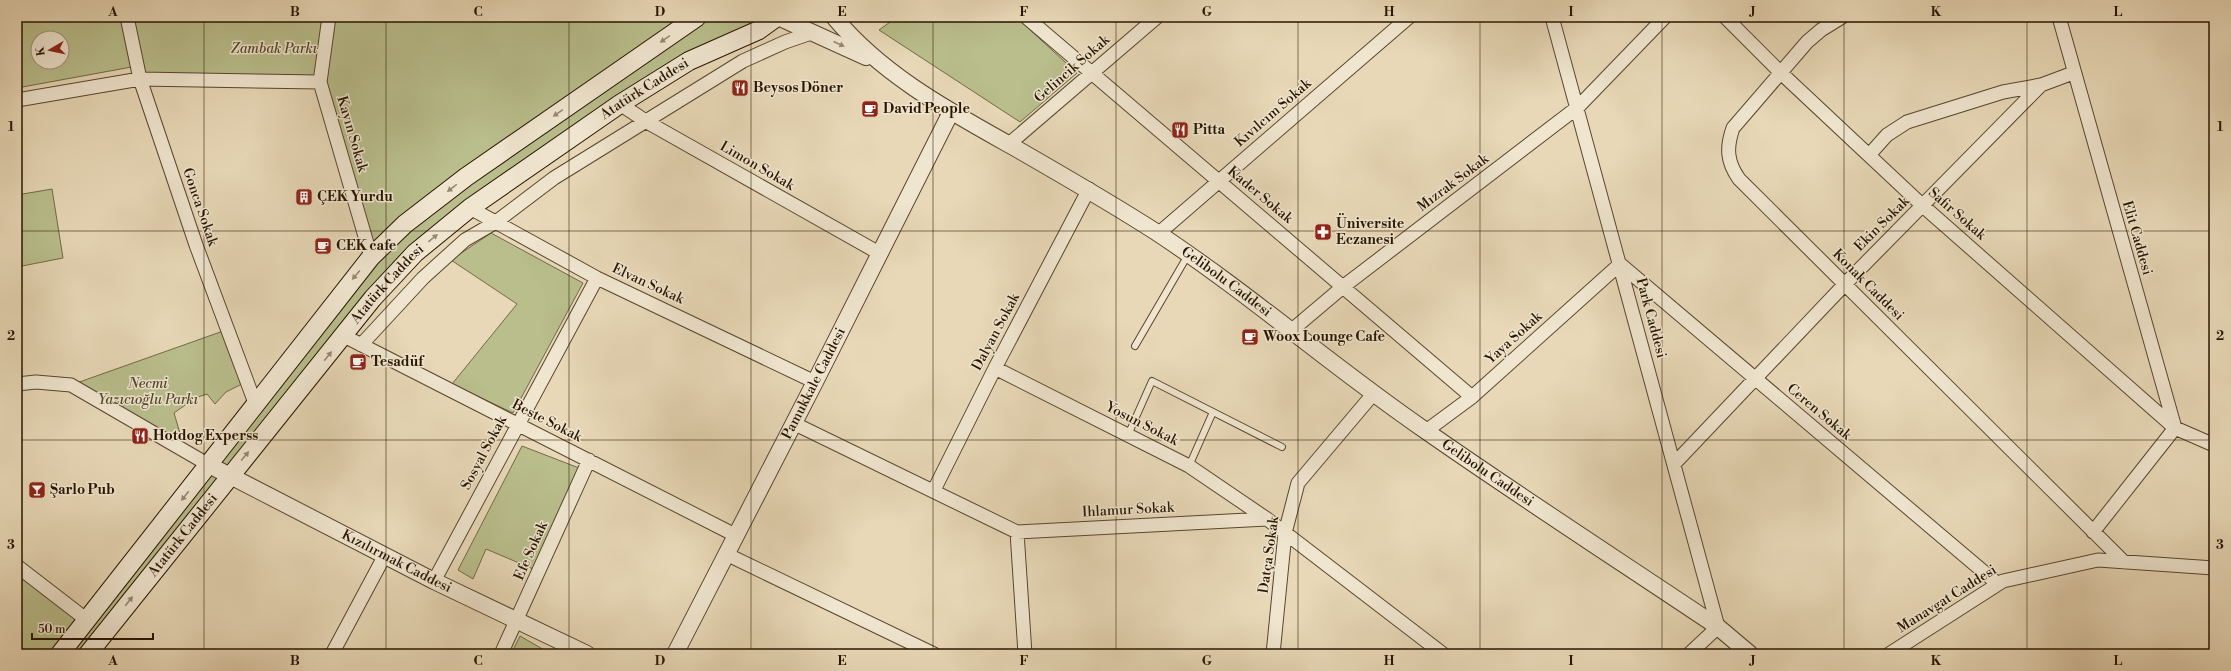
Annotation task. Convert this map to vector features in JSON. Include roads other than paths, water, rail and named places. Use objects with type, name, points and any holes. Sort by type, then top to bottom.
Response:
[{"type":"main road","name":"Atatürk Caddesi","points":[[60,654],[209,465],[255,403],[371,257],[405,224],[466,177],[697,17]]},
{"type":"main road","name":"Atatürk Caddesi","points":[[88,654],[228,476],[344,336],[373,298],[415,253],[470,208],[620,104],[689,61],[759,30],[778,17]]},
{"type":"street","name":"Gonca Sokak","points":[[127,17],[140,79],[201,259],[255,403]]},
{"type":"street","name":"Kayın Sokak","points":[[330,17],[320,82],[371,257]]},
{"type":"street","points":[[778,17],[814,32],[878,63]]},
{"type":"street","name":"Gelibolu Caddesi","points":[[834,17],[878,63],[951,112],[1089,189],[1158,234],[1292,330],[1426,431],[1718,627],[1750,654]]},
{"type":"street","name":"Kader Sokak","points":[[1026,17],[1219,182],[1344,286],[1472,397]]},
{"type":"street","name":"Gelincik Sokak","points":[[1009,144],[1157,17]]},
{"type":"street","name":"Kıvılcım Sokak","points":[[1158,234],[1409,17]]},
{"type":"street","name":"Park Caddesi","points":[[1552,17],[1578,107],[1718,627]]},
{"type":"street","name":"Mızrak Sokak","points":[[1292,330],[1344,286],[1578,107],[1664,17]]},
{"type":"street","name":"Safir Sokak","points":[[1725,17],[1780,72],[1869,154],[1922,206],[2176,428]]},
{"type":"street","name":"Konak Caddesi","points":[[1842,17],[1821,30],[1780,72],[1733,128],[1729,141],[1728,155],[1731,168],[1739,179],[2124,562]]},
{"type":"street","name":"Elit Caddesi","points":[[2058,17],[2176,428]]},
{"type":"street","points":[[361,345],[424,278],[465,240],[496,222],[554,178],[647,122],[742,61],[785,42],[814,32]]},
{"type":"street","name":"Ekin Sokak","points":[[1674,464],[1844,284],[2041,85],[2073,73]]},
{"type":"street","points":[[17,100],[140,79],[320,82]]},
{"type":"street","points":[[1869,154],[1887,135],[1907,122],[2003,92],[2041,85]]},
{"type":"street","name":"Limon Sokak","points":[[620,104],[647,122],[879,253]]},
{"type":"street","name":"Pamukkale Caddesi","points":[[675,654],[815,382],[951,112]]},
{"type":"street","name":"Dalyan Sokak","points":[[934,490],[995,368],[1089,189]]},
{"type":"street","name":"Elvan Sokak","points":[[470,208],[597,278],[815,382]]},
{"type":"street","name":"Ceren Sokak","points":[[1620,264],[1998,584]]},
{"type":"street","name":"Yaya Sokak","points":[[1426,431],[1472,397],[1620,264]]},
{"type":"street","name":"Sosyal Sokak","points":[[434,581],[597,278]]},
{"type":"street","name":"Beste Sokak","points":[[344,336],[735,535]]},
{"type":"street","name":"Yosun Sokak","points":[[995,368],[1189,466],[1268,519]]},
{"type":"street","points":[[17,384],[36,382],[71,386],[209,465]]},
{"type":"street","name":"Datça Sokak","points":[[1273,654],[1285,533],[1298,483],[1374,393]]},
{"type":"street","name":"Ihlamur Sokak","points":[[794,422],[1017,532],[1268,519]]},
{"type":"street","points":[[2093,532],[2176,428],[2214,445]]},
{"type":"street","name":"Efe Sokak","points":[[501,654],[589,460]]},
{"type":"street","name":"Kızılırmak Caddesi","points":[[209,465],[434,581],[517,619],[587,654]]},
{"type":"street","points":[[1268,519],[1443,654]]},
{"type":"street","points":[[1017,532],[1025,654]]},
{"type":"street","points":[[726,554],[934,654]]},
{"type":"street","points":[[332,654],[385,555]]},
{"type":"street","name":"Manavgat Caddesi","points":[[1890,654],[2003,581],[2098,560],[2214,568]]},
{"type":"street","points":[[17,566],[87,620]]},
{"type":"street","points":[[1689,654],[1718,627]]},
{"type":"lane","points":[[1135,346],[1188,255]]},
{"type":"lane","points":[[1128,435],[1152,381],[1282,447]]},
{"type":"lane","points":[[1189,466],[1214,412]]},
{"type":"place","name":"Beysos Döner","points":[[740,88]]},
{"type":"place","name":"David People","points":[[870,109]]},
{"type":"place","name":"Pitta","points":[[1180,130]]},
{"type":"place","name":"ÇEK Yurdu","points":[[304,197]]},
{"type":"place","name":"Üniversite Eczanesi","points":[[1323,232]]},
{"type":"place","name":"CEK cafe","points":[[323,246]]},
{"type":"place","name":"Woox Lounge Cafe","points":[[1250,337]]},
{"type":"place","name":"Tesadüf","points":[[358,362]]},
{"type":"place","name":"Hotdog Experss","points":[[140,436]]},
{"type":"place","name":"Şarlo Pub","points":[[37,490]]},
{"type":"park label","name":"Zambak Parkı","points":[[274,49]]},
{"type":"park label","name":"Necmi Yazıcıoğlu Parkı","points":[[148,392]]}]
